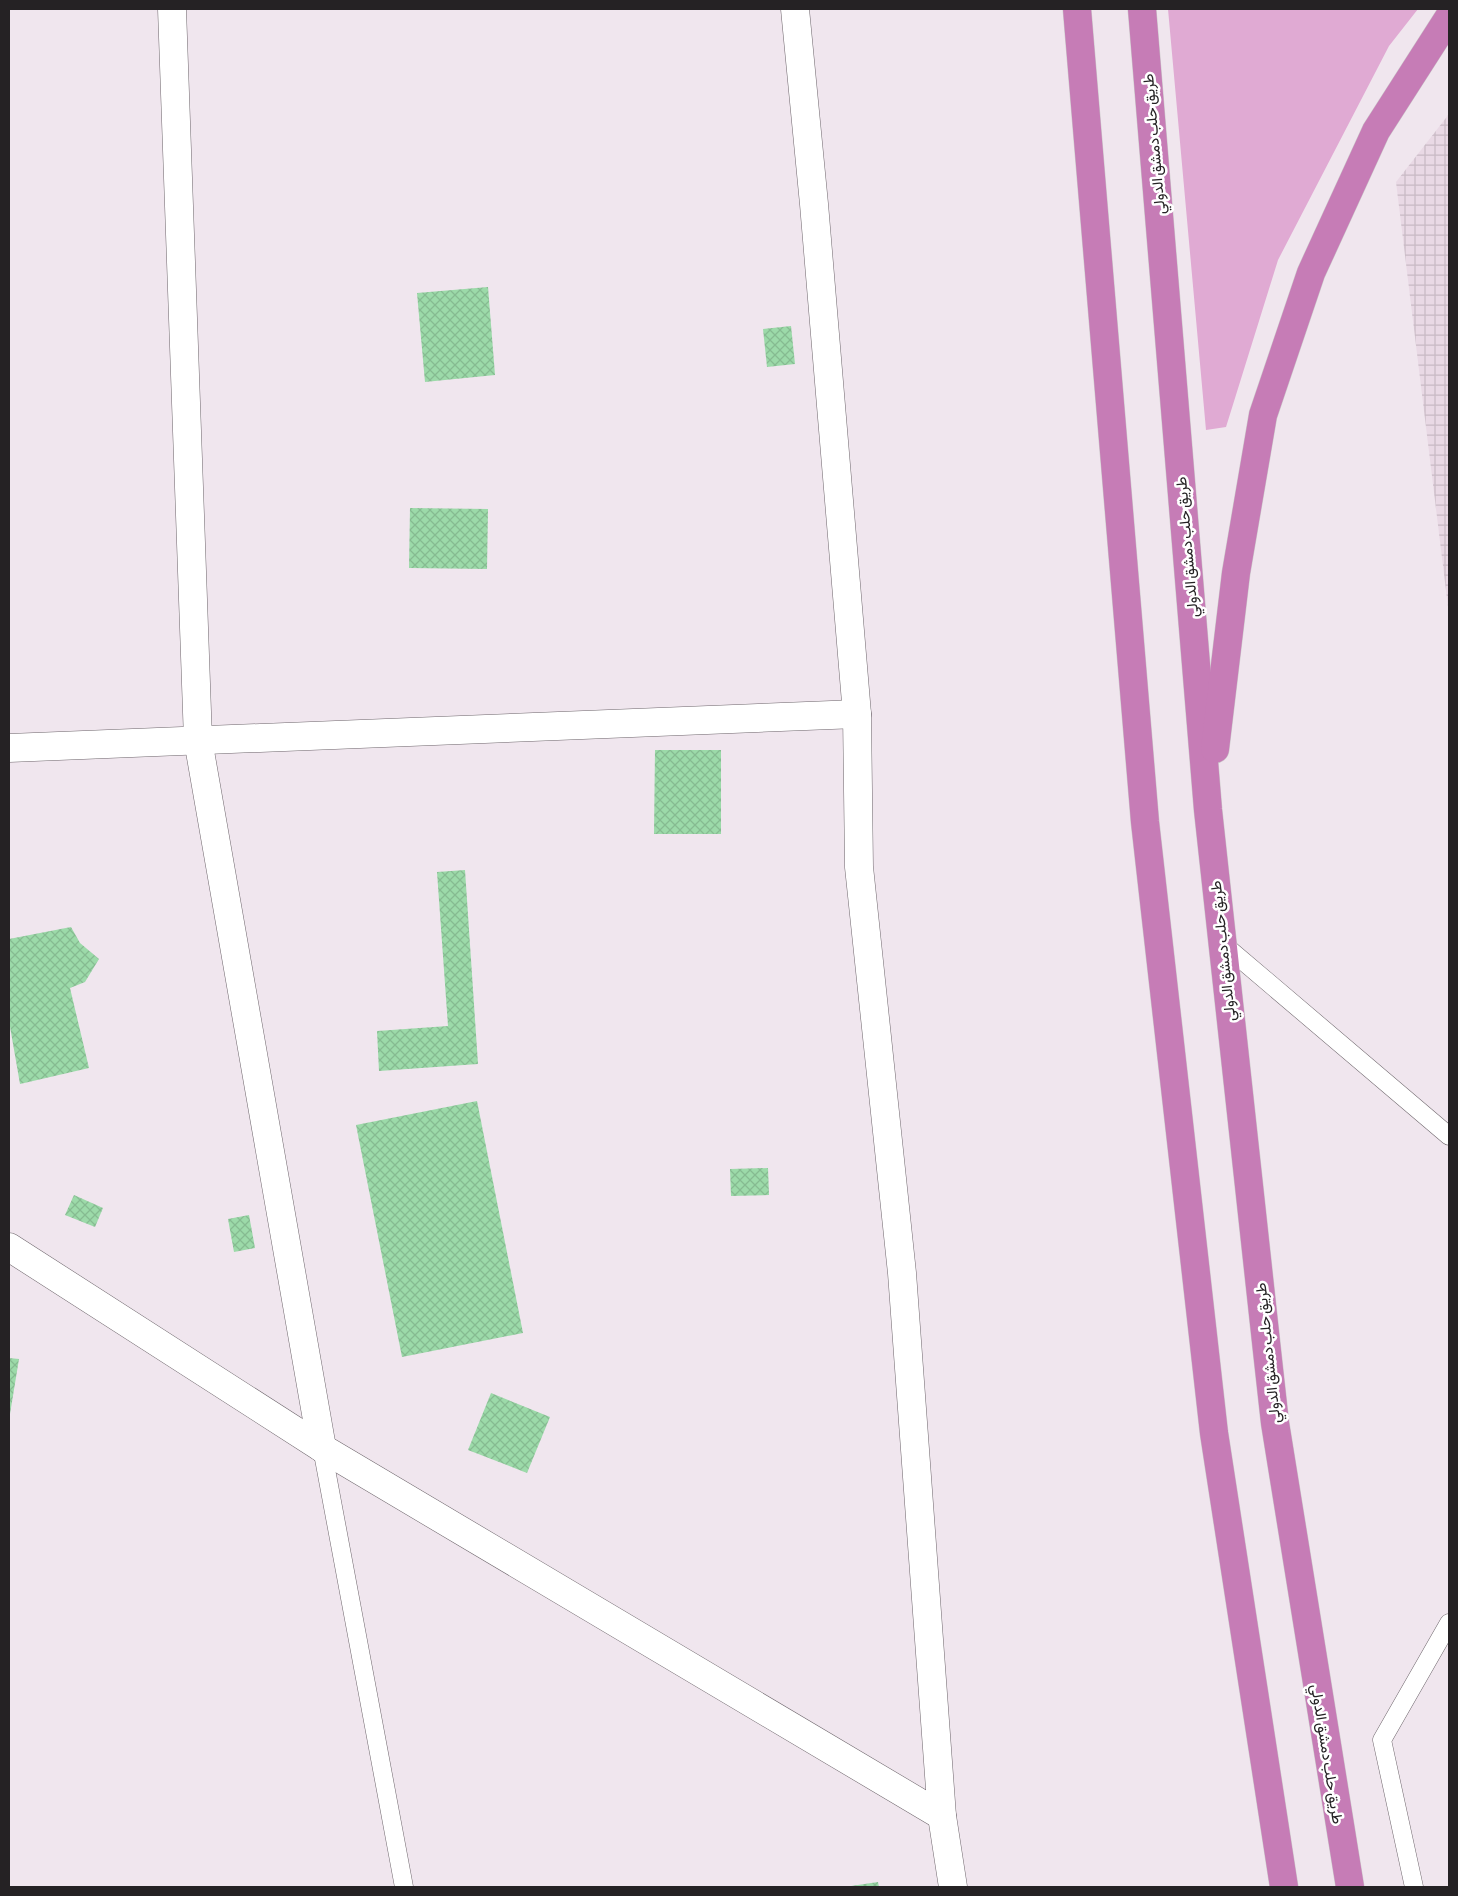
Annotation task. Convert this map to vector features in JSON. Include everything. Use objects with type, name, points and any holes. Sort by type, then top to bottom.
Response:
[{"type":"highway","points":[[1077,9],[1146,832],[1214,1433],[1284,1887]]},
{"type":"highway","name":"طريق حلب دمشق الدولي","points":[[1142,9],[1208,810],[1275,1423],[1350,1887]]},
{"type":"highway","points":[[1208,810],[1236,573],[1263,415],[1312,273],[1376,131],[1449,17]]},
{"type":"street","points":[[172,9],[198,740],[322,1448]]},
{"type":"street","points":[[795,9],[814,204],[857,714],[859,867],[902,1272],[942,1816],[954,1887]]},
{"type":"street","points":[[9,748],[857,714]]},
{"type":"street","points":[[9,1247],[322,1448],[942,1816]]},
{"type":"lane","points":[[1222,944],[1449,1136]]},
{"type":"lane","points":[[322,1448],[404,1887]]},
{"type":"lane","points":[[1414,1887],[1382,1740],[1449,1623]]},
{"type":"shaded area","points":[[1168,9],[1418,9],[1389,46],[1278,260],[1226,427],[1206,430]]},
{"type":"shaded area","points":[[1449,114],[1449,615],[1396,182]]},
{"type":"building","points":[[488,287],[495,375],[425,382],[417,293]]},
{"type":"building","points":[[791,326],[795,364],[767,367],[763,329]]},
{"type":"building","points":[[410,508],[488,509],[487,569],[409,568]]},
{"type":"building","points":[[655,750],[721,750],[721,834],[654,834]]},
{"type":"building","points":[[465,870],[478,1064],[379,1071],[377,1031],[448,1026],[437,872]]},
{"type":"building","points":[[71,927],[80,943],[99,959],[85,982],[70,988],[89,1068],[20,1084],[9,1021],[9,939]]},
{"type":"building","points":[[477,1101],[523,1333],[402,1357],[356,1125]]},
{"type":"building","points":[[768,1168],[769,1195],[731,1196],[730,1169]]},
{"type":"building","points":[[74,1195],[103,1208],[95,1227],[65,1215]]},
{"type":"building","points":[[249,1215],[255,1248],[234,1252],[228,1219]]},
{"type":"building","points":[[9,1358],[19,1359],[10,1414],[9,1414]]},
{"type":"building","points":[[491,1393],[550,1417],[527,1473],[468,1450]]},
{"type":"building","points":[[878,1882],[879,1887],[851,1887],[851,1886]]}]
